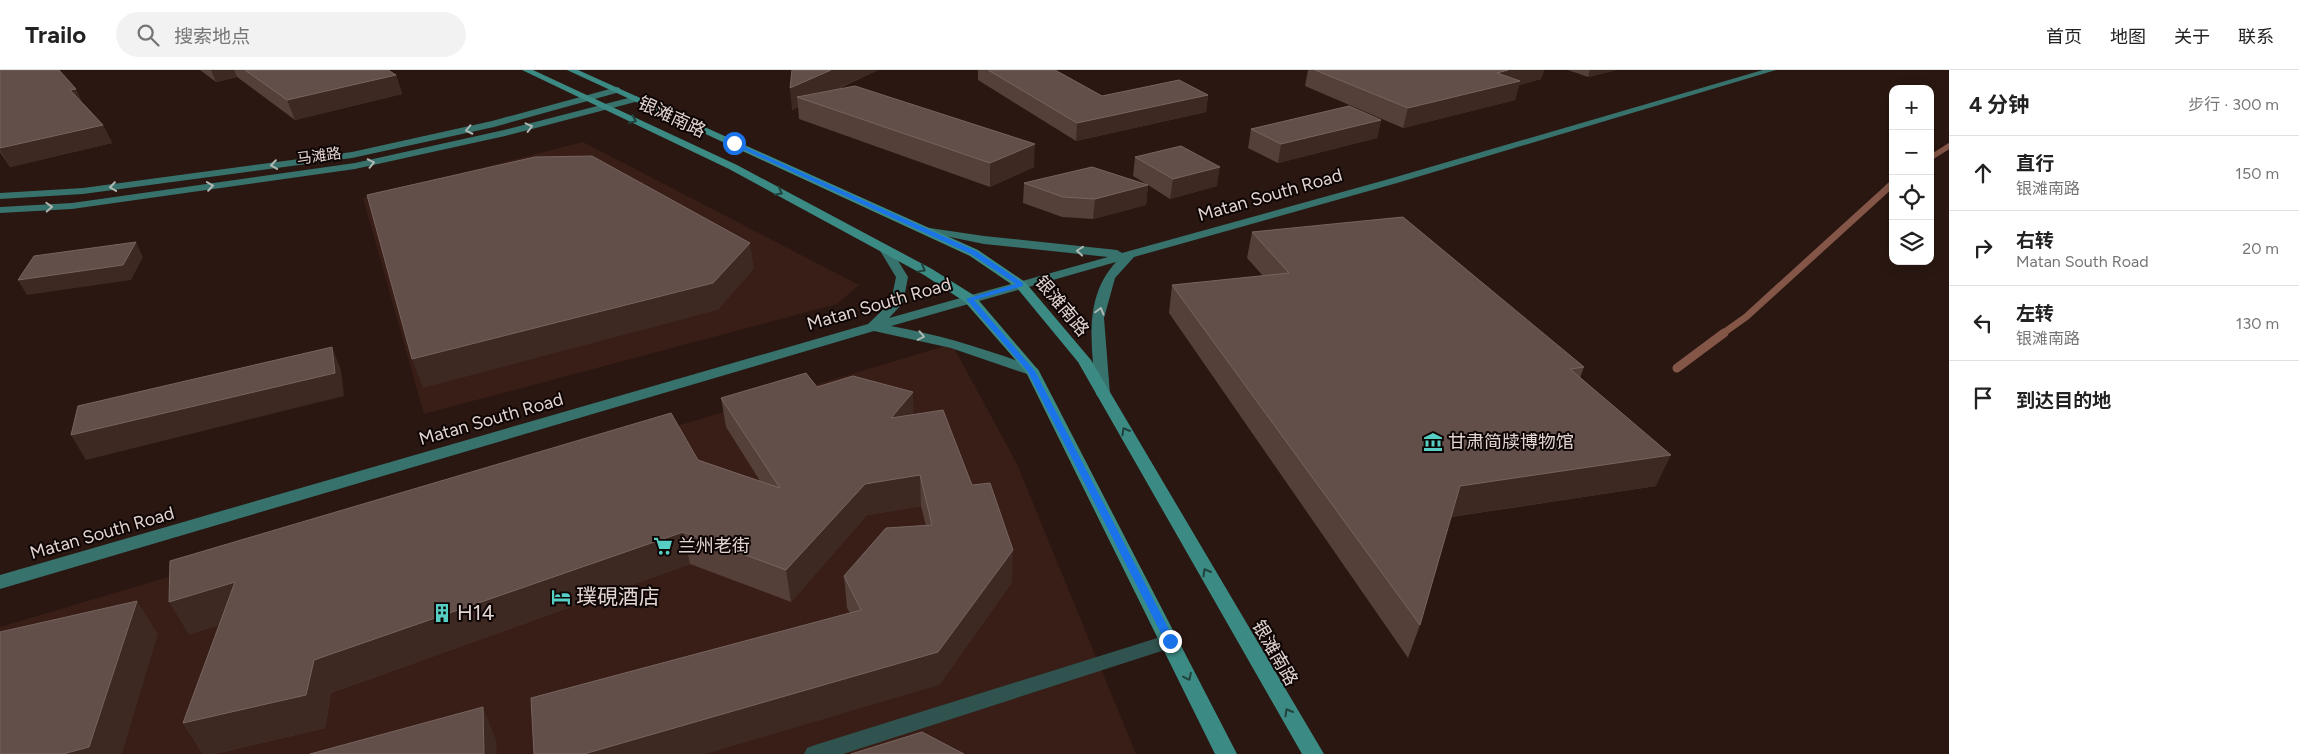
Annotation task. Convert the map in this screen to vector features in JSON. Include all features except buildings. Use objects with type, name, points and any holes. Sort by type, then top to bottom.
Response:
[{"type":"main road","name":"银滩南路","points":[[526,70],[733,167],[928,272],[970,299],[1032,371],[1226,754]]},
{"type":"main road","name":"银滩南路","points":[[572,70],[974,253],[1021,285],[1084,360],[1313,754]]},
{"type":"main road","name":"Matan South Road","points":[[0,582],[873,327],[1393,181],[1772,70]]},
{"type":"main road","name":"马滩路","points":[[0,196],[83,191],[352,155],[494,124],[617,90]]},
{"type":"main road","name":"马滩路","points":[[0,210],[72,206],[355,166],[506,133],[636,99]]},
{"type":"main road","points":[[920,228],[984,240],[1129,255]]},
{"type":"main road","points":[[873,327],[896,303],[902,277],[885,249]]},
{"type":"main road","points":[[1103,394],[1098,318],[1109,277],[1129,255]]},
{"type":"main road","points":[[873,327],[928,336],[985,353],[1032,371]]},
{"type":"street","points":[[815,754],[1170,641]]},
{"type":"shaded area","points":[[583,142],[859,285],[837,304],[424,414],[363,198]]},
{"type":"shaded area","name":"兰州老街","points":[[952,344],[1017,464],[1136,754],[0,754],[0,627]]},
{"type":"waterway","points":[[1934,155],[1949,146]]},
{"type":"waterway","points":[[1722,334],[1746,317],[1889,187]]},
{"type":"waterway","points":[[1677,368],[1724,333]]},
{"type":"place","name":"甘肃简牍博物馆","points":[[1433,442]]},
{"type":"place","name":"兰州老街","points":[[663,546]]},
{"type":"place","name":"璞硯酒店","points":[[561,597]]},
{"type":"place","name":"H14","points":[[442,613]]},
{"type":"route","points":[[734,143],[974,253],[1021,285],[970,299],[1032,371],[1170,641]]}]
